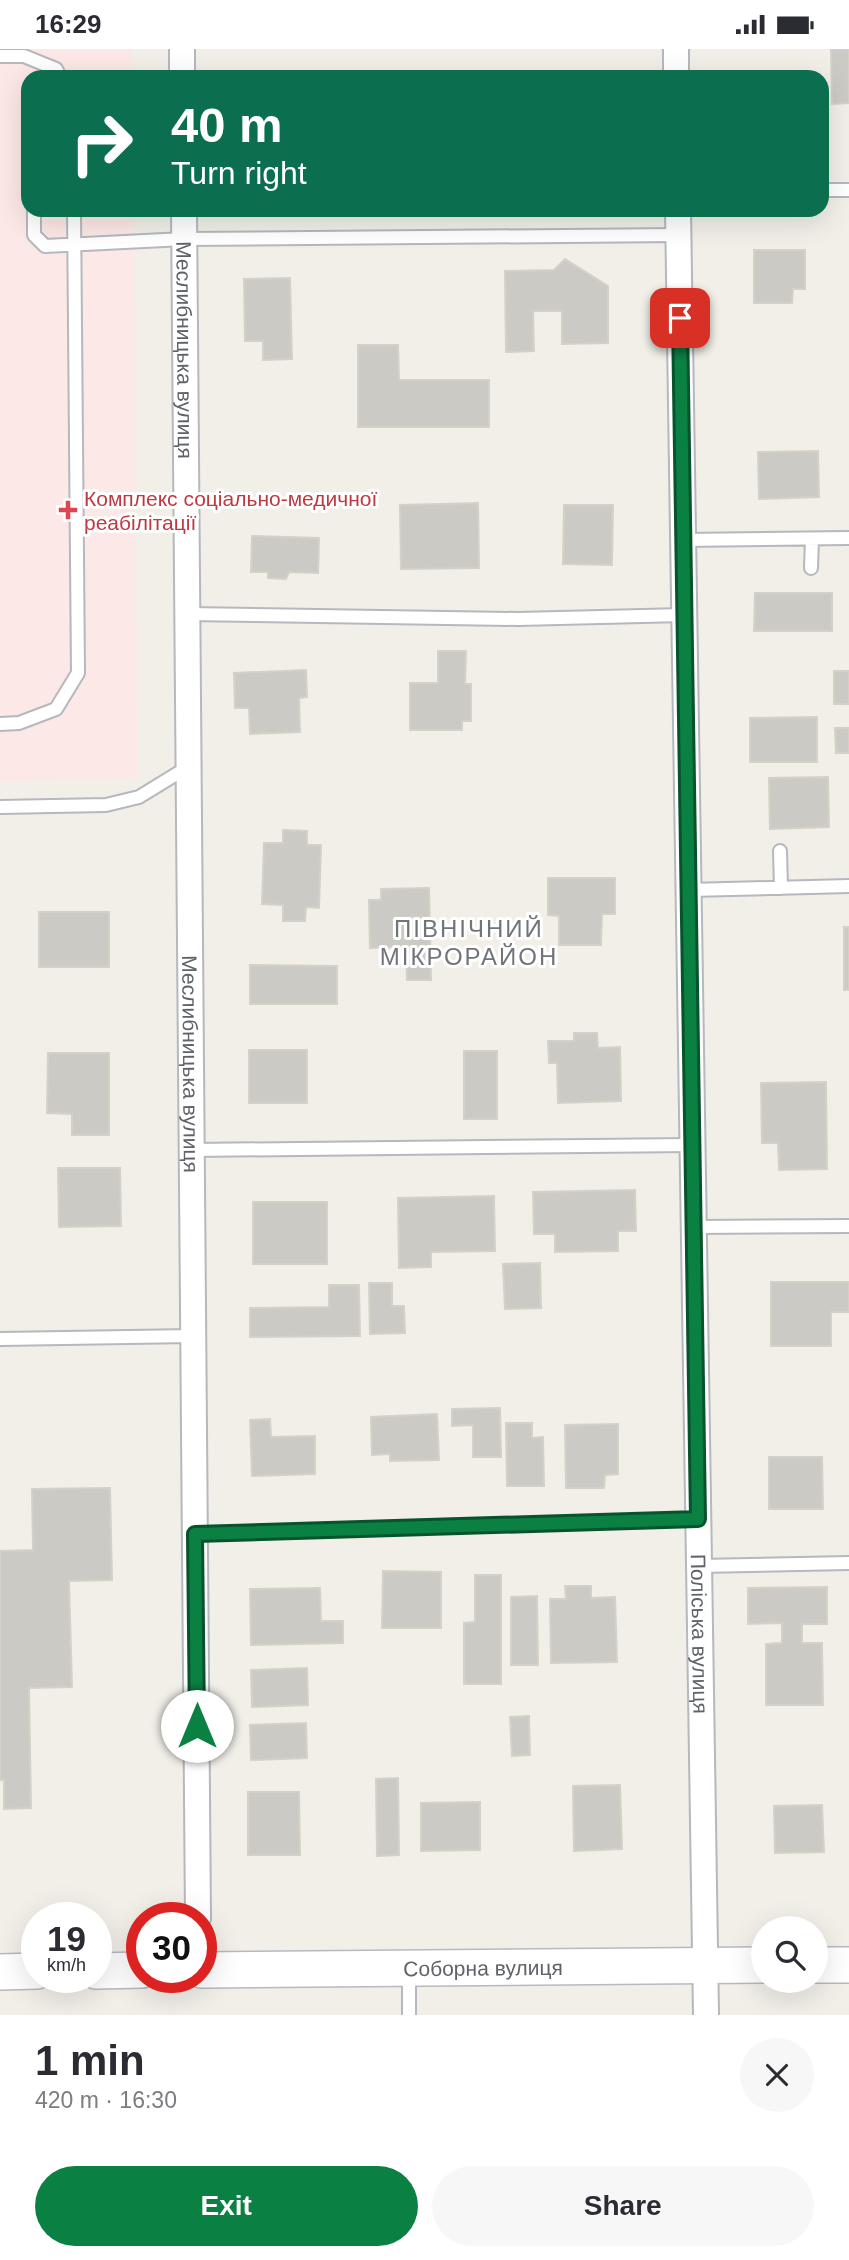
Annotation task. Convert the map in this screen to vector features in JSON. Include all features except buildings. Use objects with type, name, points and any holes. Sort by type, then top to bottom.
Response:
[{"type":"main road","name":"Соборна вулиця","points":[[217,1970],[751,1965]]},
{"type":"main road","points":[[828,1965],[849,1965]]},
{"type":"main road","points":[[0,1972],[21,1971]]},
{"type":"street","points":[[182,49],[182,70]]},
{"type":"street","points":[[676,49],[676,70]]},
{"type":"street","name":"Меслибницька вулиця","points":[[184,217],[198,1902]]},
{"type":"street","name":"Поліська вулиця","points":[[678,217],[706,2015]]},
{"type":"lane","points":[[0,57],[24,56],[56,70]]},
{"type":"lane","points":[[829,190],[849,190]]},
{"type":"lane","points":[[34,217],[34,235],[45,246],[184,239],[679,235]]},
{"type":"lane","points":[[0,724],[19,723],[56,709],[78,673],[74,217]]},
{"type":"lane","points":[[683,540],[849,538]]},
{"type":"lane","points":[[811,568],[812,539]]},
{"type":"lane","points":[[187,614],[518,619],[684,615]]},
{"type":"lane","points":[[0,807],[106,805],[139,797],[188,767]]},
{"type":"lane","points":[[780,851],[781,888]]},
{"type":"lane","points":[[689,890],[849,886]]},
{"type":"lane","points":[[192,1150],[692,1145]]},
{"type":"lane","points":[[694,1227],[849,1226]]},
{"type":"lane","points":[[0,1339],[193,1336]]},
{"type":"lane","points":[[195,1534],[698,1519]]},
{"type":"lane","points":[[699,1566],[849,1563]]},
{"type":"lane","points":[[409,2015],[410,1968]]},
{"type":"shaded area","name":"Комплекс соціально-медичної реабілітації","points":[[0,49],[132,49],[132,70],[21,70],[21,217],[134,217],[137,778],[0,781]]},
{"type":"place","name":"Комплекс соціально-медичної реабілітації","points":[[68,510]]},
{"type":"district","name":"ПІВНІЧНИЙ МІКРОРАЙОН","points":[[469,942]]},
{"type":"route","points":[[197,1726],[195,1534],[698,1519],[680,318]]}]
